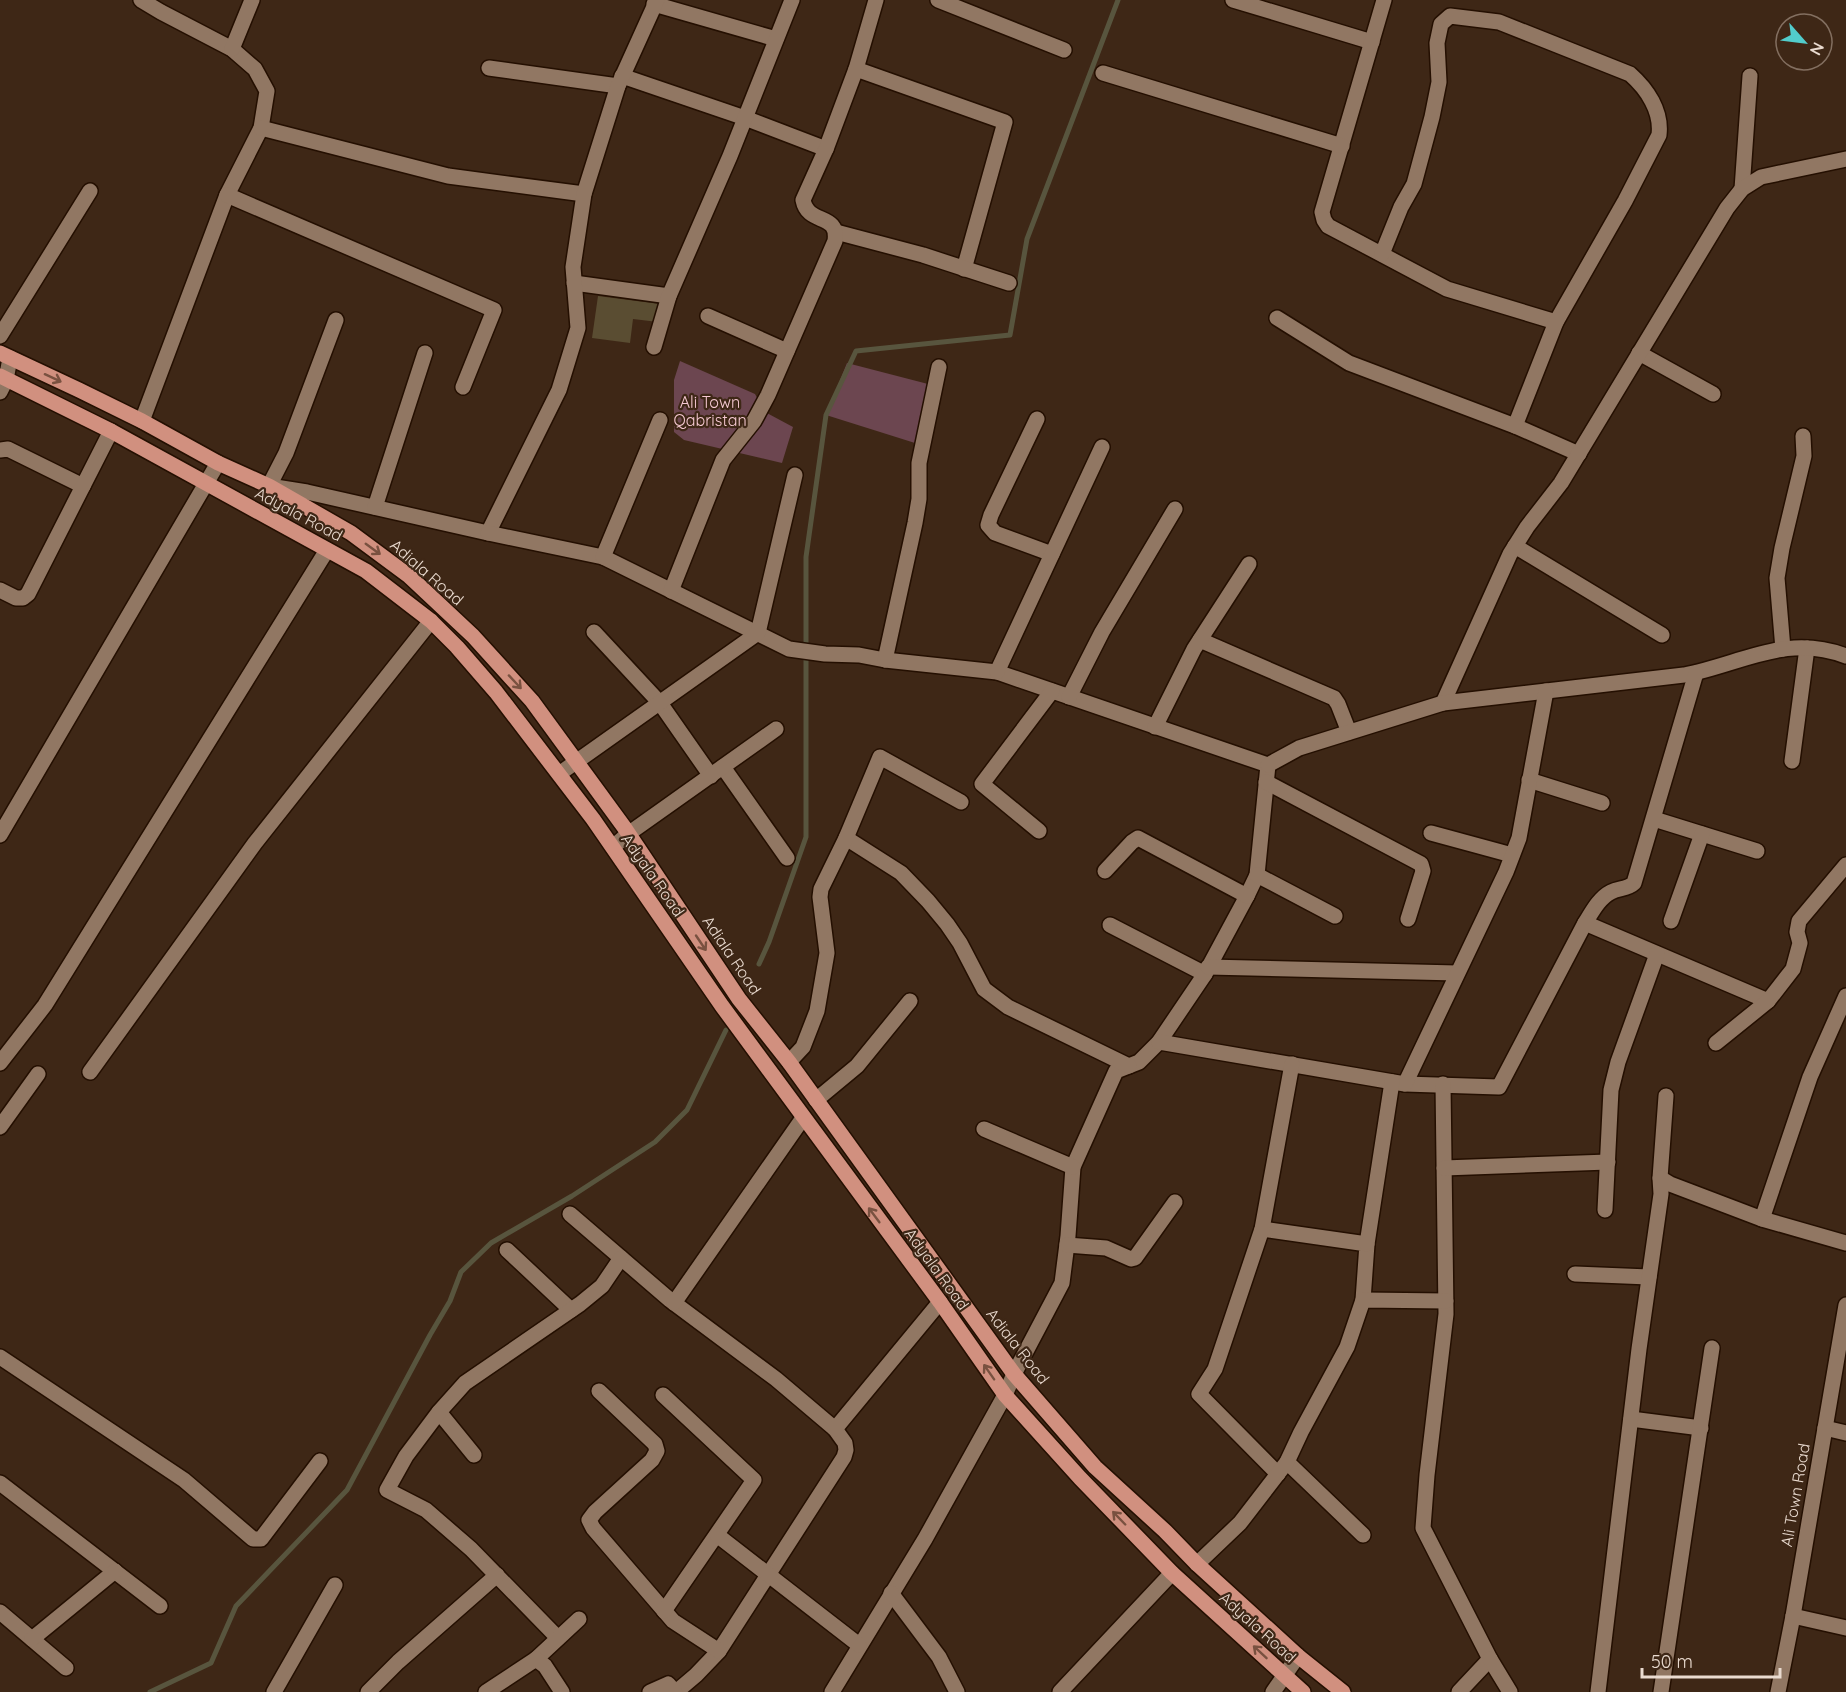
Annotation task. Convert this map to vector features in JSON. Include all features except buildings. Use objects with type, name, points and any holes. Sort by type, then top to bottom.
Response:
[{"type":"main road","name":"Adiala Road","points":[[5,356],[142,421],[218,463],[269,486],[351,533],[409,576],[472,636],[532,701],[628,834],[739,999],[789,1062],[1014,1374],[1095,1467],[1298,1656],[1343,1692]]},
{"type":"main road","name":"Adyala Road","points":[[2,383],[111,431],[366,571],[431,621],[457,647],[496,692],[559,774],[722,1006],[940,1302],[1005,1395],[1080,1478],[1172,1573],[1303,1692]]},
{"type":"street","points":[[141,0],[162,6],[232,50],[255,69],[267,91],[261,128],[227,195],[142,421]]},
{"type":"street","points":[[232,50],[252,0]]},
{"type":"street","points":[[654,347],[669,296],[745,118],[792,0]]},
{"type":"street","points":[[671,591],[723,460],[754,421],[768,394],[835,241],[836,231],[832,225],[812,214],[805,207],[803,200],[826,149],[856,69],[876,0]]},
{"type":"street","points":[[938,0],[1064,50]]},
{"type":"street","points":[[1233,0],[1372,42]]},
{"type":"street","points":[[1384,0],[1322,212],[1324,220],[1328,226],[1448,288],[1556,322]]},
{"type":"street","points":[[488,533],[559,390],[578,328],[573,267],[584,194],[620,81],[655,2],[776,39]]},
{"type":"street","points":[[1382,254],[1401,207],[1414,184],[1439,82],[1437,43],[1441,24],[1450,16],[1498,22],[1630,74],[1639,82],[1658,114],[1659,135],[1625,201],[1556,322],[1515,426]]},
{"type":"street","points":[[489,68],[620,81],[745,118],[826,149]]},
{"type":"street","points":[[856,69],[1005,122],[964,269]]},
{"type":"street","points":[[1104,73],[1342,146]]},
{"type":"street","points":[[1742,189],[1750,76]]},
{"type":"street","points":[[261,128],[448,176],[584,194]]},
{"type":"street","points":[[1443,703],[1515,546],[1561,483],[1723,214],[1742,189],[1761,177],[1846,159]]},
{"type":"street","points":[[0,336],[90,191]]},
{"type":"street","points":[[227,195],[494,310],[463,387]]},
{"type":"street","points":[[836,231],[923,255],[1009,283]]},
{"type":"street","points":[[574,283],[669,296]]},
{"type":"street","points":[[708,316],[787,351]]},
{"type":"street","points":[[1277,318],[1348,363],[1515,426],[1579,454]]},
{"type":"street","points":[[336,320],[286,453],[269,486],[307,492],[603,557],[789,649],[997,672],[1268,765],[1299,748],[1443,703],[1696,673],[1769,651],[1784,649],[1832,650],[1846,656]]},
{"type":"street","points":[[375,507],[425,353]]},
{"type":"street","points":[[1639,353],[1713,394]]},
{"type":"street","points":[[2,383],[5,356]]},
{"type":"street","points":[[885,660],[915,523],[919,499],[919,463],[939,368]]},
{"type":"street","points":[[1037,419],[988,525],[995,533],[1052,554]]},
{"type":"street","points":[[603,557],[660,420]]},
{"type":"street","points":[[0,590],[16,598],[23,598],[28,594],[111,431]]},
{"type":"street","points":[[1784,649],[1777,578],[1804,456],[1803,436]]},
{"type":"street","points":[[997,672],[1102,447]]},
{"type":"street","points":[[0,450],[8,449],[83,486]]},
{"type":"street","points":[[0,835],[218,463]]},
{"type":"street","points":[[559,774],[758,633],[795,475]]},
{"type":"street","points":[[1069,697],[1102,632],[1175,509]]},
{"type":"street","points":[[1515,546],[1662,635]]},
{"type":"street","points":[[0,1064],[45,1005],[327,550]]},
{"type":"street","points":[[1155,726],[1200,640],[1249,564]]},
{"type":"street","points":[[90,1072],[255,843],[431,621]]},
{"type":"street","points":[[594,632],[660,703],[787,858]]},
{"type":"street","points":[[1200,640],[1334,698],[1349,732]]},
{"type":"street","points":[[1792,761],[1807,648]]},
{"type":"street","points":[[1160,1042],[1398,1083],[1499,1088],[1585,923],[1600,900],[1613,891],[1630,887],[1634,883],[1696,673]]},
{"type":"street","points":[[1039,831],[982,784],[1052,691]]},
{"type":"street","points":[[1197,1564],[1240,1523],[1283,1468],[1347,1347],[1363,1300],[1367,1244],[1398,1083],[1457,973],[1506,872],[1519,838],[1546,691]]},
{"type":"street","points":[[613,848],[628,834],[776,729]]},
{"type":"street","points":[[789,1062],[803,1047],[816,1011],[827,953],[821,890],[880,757],[961,802]]},
{"type":"street","points":[[832,1692],[925,1539],[1005,1395],[1062,1283],[1073,1167],[1116,1071],[1139,1062],[1160,1042],[1206,970],[1247,896],[1257,874],[1268,765]]},
{"type":"street","points":[[1529,780],[1602,804]]},
{"type":"street","points":[[1266,782],[1421,864],[1424,872],[1408,919]]},
{"type":"street","points":[[1654,819],[1757,851]]},
{"type":"street","points":[[1431,833],[1512,855]]},
{"type":"street","points":[[1671,921],[1702,834]]},
{"type":"street","points":[[846,838],[901,873],[928,901],[960,943],[984,989],[1008,1007],[1129,1066]]},
{"type":"street","points":[[1105,871],[1131,842],[1138,838],[1247,896]]},
{"type":"street","points":[[1716,1043],[1768,1001],[1793,969],[1800,943],[1797,932],[1799,921],[1846,865]]},
{"type":"street","points":[[1257,874],[1335,916]]},
{"type":"street","points":[[1585,923],[1768,1001]]},
{"type":"street","points":[[1110,925],[1206,970],[1457,973]]},
{"type":"street","points":[[1605,1210],[1611,1090],[1618,1062],[1656,954]]},
{"type":"street","points":[[1762,1219],[1810,1077],[1846,996]]},
{"type":"street","points":[[816,1100],[857,1066],[910,1001]]},
{"type":"street","points":[[1292,1064],[1262,1229],[1215,1369],[1198,1394],[1363,1535]]},
{"type":"street","points":[[0,1127],[38,1074]]},
{"type":"street","points":[[1443,1084],[1446,1314],[1423,1528],[1490,1659],[1510,1692]]},
{"type":"street","points":[[1598,1692],[1630,1419],[1661,1194],[1660,1178],[1666,1096]]},
{"type":"street","points":[[674,1303],[803,1118]]},
{"type":"street","points":[[984,1129],[1073,1167]]},
{"type":"street","points":[[1444,1168],[1608,1162]]},
{"type":"street","points":[[1660,1178],[1670,1184],[1762,1219],[1846,1243]]},
{"type":"street","points":[[1067,1245],[1106,1248],[1131,1259],[1135,1258],[1175,1202]]},
{"type":"street","points":[[570,1214],[674,1303],[776,1379],[835,1429],[845,1443],[844,1458],[719,1652],[675,1692],[668,1684],[650,1692]]},
{"type":"street","points":[[1262,1229],[1367,1244]]},
{"type":"street","points":[[507,1250],[571,1310]]},
{"type":"street","points":[[558,1638],[471,1549],[426,1510],[387,1490],[406,1456],[465,1383],[602,1286],[621,1258]]},
{"type":"street","points":[[1575,1274],[1649,1277]]},
{"type":"street","points":[[1363,1300],[1446,1301]]},
{"type":"street","points":[[835,1429],[940,1302]]},
{"type":"street","name":"Ali Town Road","points":[[1778,1692],[1846,1305]]},
{"type":"street","points":[[1661,1692],[1712,1348]]},
{"type":"street","points":[[0,1358],[184,1480],[253,1539],[261,1539],[320,1461]]},
{"type":"street","points":[[599,1391],[655,1444],[657,1451],[652,1460],[589,1520],[593,1528],[664,1611],[678,1625],[719,1652]]},
{"type":"street","points":[[663,1395],[754,1480],[664,1611]]},
{"type":"street","points":[[440,1412],[474,1455]]},
{"type":"street","points":[[1630,1419],[1701,1428]]},
{"type":"street","points":[[1825,1428],[1846,1433]]},
{"type":"street","points":[[0,1483],[160,1606]]},
{"type":"street","points":[[717,1535],[859,1645]]},
{"type":"street","points":[[32,1639],[115,1571]]},
{"type":"street","points":[[1060,1692],[1172,1573]]},
{"type":"street","points":[[368,1692],[398,1662],[497,1575]]},
{"type":"street","points":[[274,1692],[335,1585]]},
{"type":"street","points":[[891,1593],[939,1657],[957,1692]]},
{"type":"street","points":[[0,1612],[66,1668]]},
{"type":"street","points":[[1792,1616],[1846,1628]]},
{"type":"street","points":[[486,1692],[536,1659],[579,1619]]},
{"type":"street","points":[[1273,1692],[1298,1656]]},
{"type":"street","points":[[536,1659],[544,1666],[562,1692]]},
{"type":"street","points":[[1459,1692],[1490,1659]]},
{"type":"green space","name":"Ali Town Qabristan","points":[[680,361],[755,394],[765,412],[793,427],[782,463],[684,440],[674,432],[674,380]]},
{"type":"green space","points":[[847,363],[928,384],[915,443],[826,415]]},
{"type":"waterway","points":[[759,964],[806,837],[806,557],[826,415],[856,351],[1010,335],[1027,239],[1118,0]]},
{"type":"waterway","points":[[150,1692],[211,1663],[236,1606],[347,1490],[450,1301],[461,1272],[491,1243],[572,1196],[655,1142],[687,1110],[726,1030]]}]
